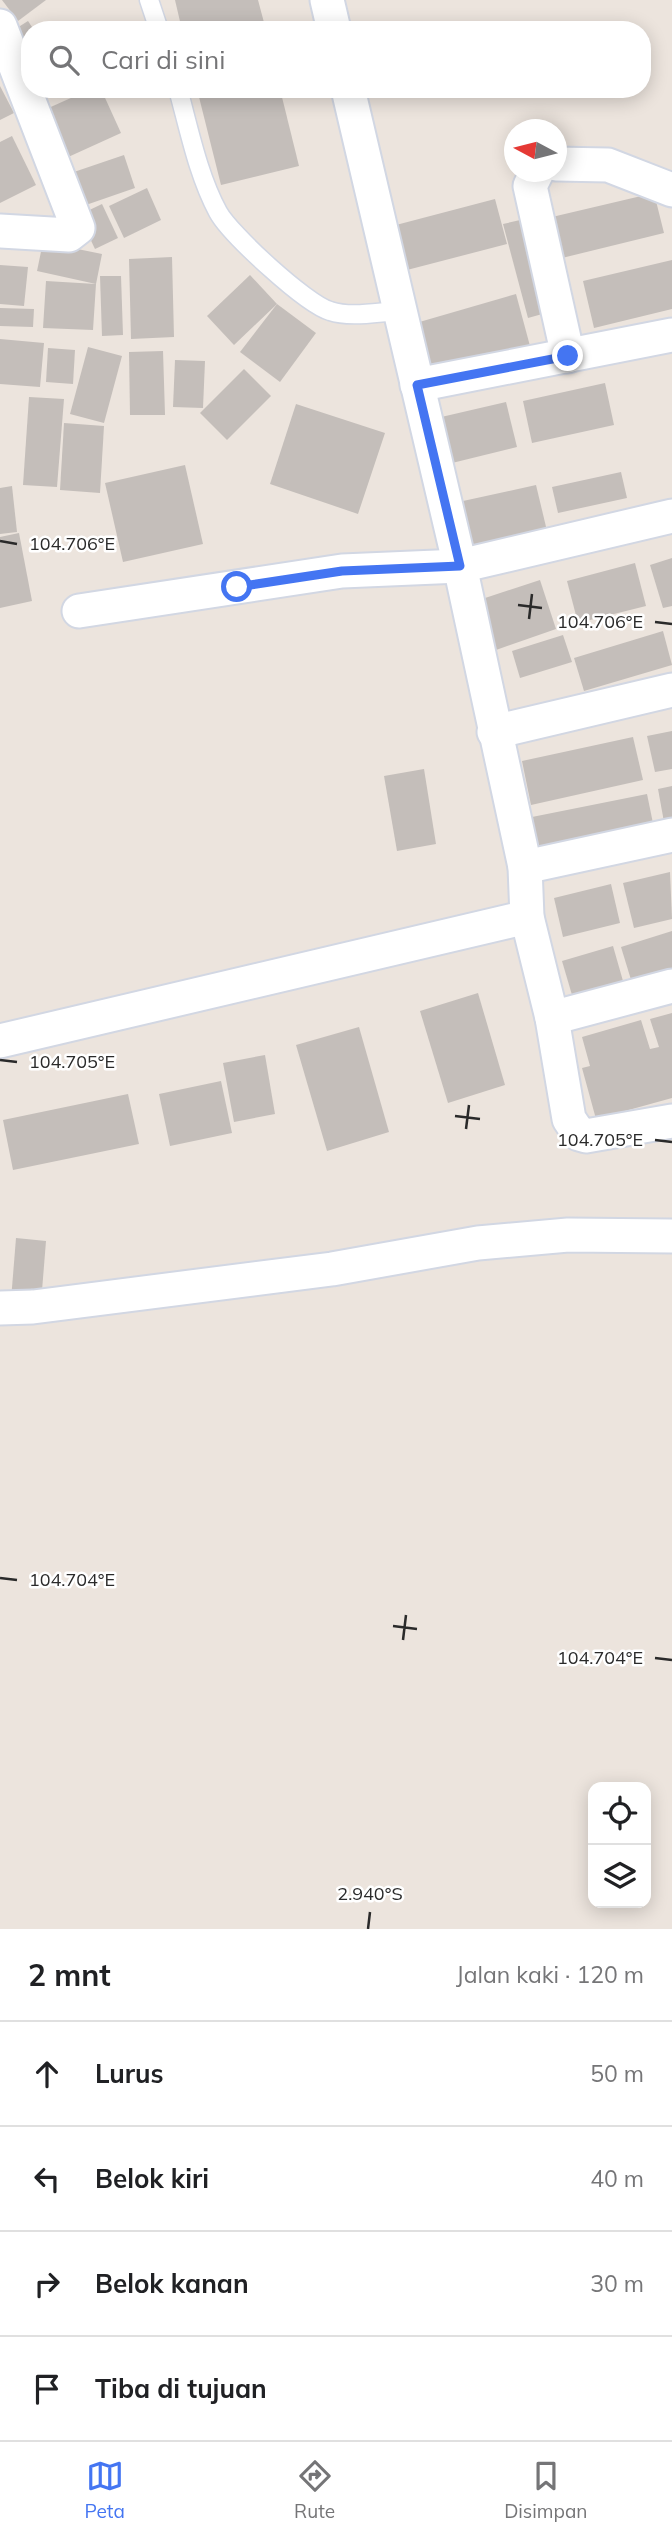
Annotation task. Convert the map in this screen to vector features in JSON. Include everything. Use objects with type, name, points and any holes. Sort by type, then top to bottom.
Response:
[{"type":"street","points":[[327,0],[332,21]]},
{"type":"street","points":[[0,26],[21,80]]},
{"type":"street","points":[[0,231],[69,235],[78,228],[28,98]]},
{"type":"street","points":[[350,98],[460,566],[525,867],[527,917],[552,1018],[569,1119],[579,1134],[596,1136],[672,1121]]},
{"type":"street","points":[[567,164],[608,165],[672,190]]},
{"type":"street","points":[[532,182],[530,186],[568,356]]},
{"type":"street","points":[[417,385],[672,335]]},
{"type":"street","points":[[79,611],[342,571],[460,566],[672,516]]},
{"type":"street","points":[[494,732],[672,690]]},
{"type":"street","points":[[525,867],[672,835]]},
{"type":"street","points":[[0,1041],[527,917]]},
{"type":"street","points":[[552,1018],[672,986]]},
{"type":"street","points":[[0,1308],[33,1307],[332,1269],[478,1243],[568,1235],[672,1236]]},
{"type":"lane","points":[[149,0],[156,21]]},
{"type":"lane","points":[[181,98],[198,158],[219,214],[283,280],[300,295],[330,312],[343,314],[400,311]]},
{"type":"building","points":[[2,0],[46,0],[18,21]]},
{"type":"building","points":[[175,0],[258,0],[264,21],[180,21]]},
{"type":"building","points":[[21,25],[21,52],[9,33]]},
{"type":"building","points":[[0,86],[14,113],[0,120]]},
{"type":"building","points":[[71,98],[105,98],[121,133],[66,158],[44,110]]},
{"type":"building","points":[[199,98],[282,98],[299,166],[221,185]]},
{"type":"building","points":[[12,136],[36,185],[0,203],[0,142]]},
{"type":"building","points":[[124,155],[135,188],[83,206],[71,173]]},
{"type":"building","points":[[147,188],[161,220],[124,238],[109,206]]},
{"type":"building","points":[[654,193],[664,233],[562,258],[552,217]]},
{"type":"building","points":[[495,199],[507,244],[407,270],[396,225]]},
{"type":"building","points":[[102,204],[118,238],[95,249],[79,215]]},
{"type":"building","points":[[529,218],[553,311],[528,318],[503,224]]},
{"type":"building","points":[[43,242],[102,254],[96,284],[37,271]]},
{"type":"building","points":[[172,257],[174,337],[131,339],[129,259]]},
{"type":"building","points":[[672,260],[672,309],[594,328],[583,281]]},
{"type":"building","points":[[0,265],[28,267],[24,306],[0,304]]},
{"type":"building","points":[[250,275],[277,304],[234,345],[207,316]]},
{"type":"building","points":[[100,276],[121,276],[123,335],[102,336]]},
{"type":"building","points":[[46,281],[96,284],[93,330],[43,328]]},
{"type":"building","points":[[516,294],[530,346],[430,375],[416,323]]},
{"type":"building","points":[[277,304],[316,333],[280,382],[240,352]]},
{"type":"building","points":[[0,308],[34,309],[33,327],[0,326]]},
{"type":"building","points":[[0,339],[44,343],[40,387],[0,384]]},
{"type":"building","points":[[88,347],[122,356],[104,423],[70,414]]},
{"type":"building","points":[[48,348],[75,350],[73,384],[46,382]]},
{"type":"building","points":[[163,351],[165,415],[130,415],[129,352]]},
{"type":"building","points":[[175,360],[205,361],[203,408],[173,407]]},
{"type":"building","points":[[244,369],[271,396],[227,440],[200,413]]},
{"type":"building","points":[[605,383],[614,425],[532,443],[523,401]]},
{"type":"building","points":[[29,397],[64,399],[57,487],[23,485]]},
{"type":"building","points":[[506,402],[517,447],[448,464],[437,418]]},
{"type":"building","points":[[296,404],[385,433],[358,514],[270,484]]},
{"type":"building","points":[[64,423],[104,426],[100,493],[60,490]]},
{"type":"building","points":[[185,465],[203,544],[123,562],[105,483]]},
{"type":"building","points":[[621,472],[627,498],[558,513],[552,487]]},
{"type":"building","points":[[536,485],[548,535],[474,552],[463,501]]},
{"type":"building","points":[[12,486],[17,532],[0,534],[0,488]]},
{"type":"building","points":[[19,533],[32,601],[0,608],[0,537]]},
{"type":"building","points":[[672,558],[672,606],[663,608],[650,565]]},
{"type":"building","points":[[635,563],[646,606],[578,623],[567,581]]},
{"type":"building","points":[[540,580],[556,629],[496,650],[479,600]]},
{"type":"building","points":[[663,631],[672,665],[584,691],[574,658]]},
{"type":"building","points":[[563,635],[572,662],[520,678],[512,651]]},
{"type":"building","points":[[672,731],[672,769],[655,772],[647,736]]},
{"type":"building","points":[[633,737],[643,780],[531,805],[522,761]]},
{"type":"building","points":[[424,769],[436,844],[397,851],[384,776]]},
{"type":"building","points":[[672,786],[672,820],[664,822],[658,789]]},
{"type":"building","points":[[647,794],[655,833],[540,855],[532,817]]},
{"type":"building","points":[[670,872],[672,919],[634,928],[623,883]]},
{"type":"building","points":[[611,884],[620,923],[563,937],[554,898]]},
{"type":"building","points":[[672,931],[672,970],[632,983],[621,947]]},
{"type":"building","points":[[613,946],[623,981],[572,995],[562,961]]},
{"type":"building","points":[[478,993],[505,1085],[448,1103],[420,1011]]},
{"type":"building","points":[[672,1013],[672,1098],[596,1119],[582,1068],[590,1066],[582,1037],[641,1020],[650,1049],[659,1047],[650,1019]]},
{"type":"building","points":[[359,1027],[389,1132],[327,1151],[296,1045]]},
{"type":"building","points":[[265,1055],[275,1114],[234,1122],[223,1063]]},
{"type":"building","points":[[221,1081],[232,1133],[170,1146],[159,1094]]},
{"type":"building","points":[[128,1094],[139,1144],[13,1170],[3,1120]]},
{"type":"building","points":[[16,1238],[46,1241],[41,1303],[11,1300]]},
{"type":"route","points":[[237,587],[342,571],[460,566],[417,385],[568,356]]}]
